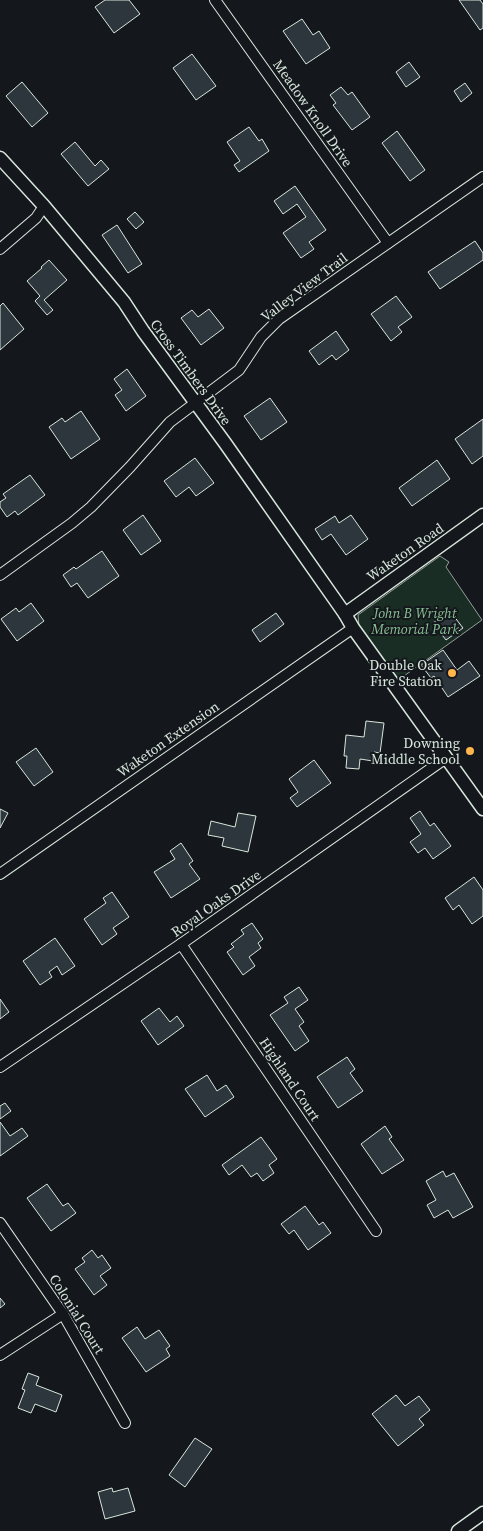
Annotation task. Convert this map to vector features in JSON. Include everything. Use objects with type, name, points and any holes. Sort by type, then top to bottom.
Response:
[{"type":"street","name":"Meadow Knoll Drive","points":[[215,0],[388,243]]},
{"type":"street","name":"Cross Timbers Drive","points":[[0,158],[44,206],[124,302],[483,809]]},
{"type":"street","name":"Valley View Trail","points":[[0,575],[85,512],[130,467],[170,422],[239,370],[261,337],[279,320],[483,177]]},
{"type":"street","points":[[0,249],[36,218],[44,206]]},
{"type":"street","name":"Waketon Road","points":[[345,614],[483,514]]},
{"type":"street","name":"Waketon Extension","points":[[0,874],[353,628]]},
{"type":"street","name":"Royal Oaks Drive","points":[[0,1068],[446,758]]},
{"type":"street","name":"Highland Court","points":[[181,944],[376,1230]]},
{"type":"street","name":"Colonial Court","points":[[0,1223],[63,1314],[125,1423]]},
{"type":"street","points":[[0,1355],[63,1314]]},
{"type":"street","points":[[458,1531],[483,1513]]},
{"type":"green space","name":"John B Wright Memorial Park","points":[[440,556],[449,562],[446,567],[482,620],[397,681],[359,626],[358,615]]},
{"type":"building","points":[[105,0],[129,0],[140,14],[114,33],[95,7]]},
{"type":"building","points":[[459,0],[480,0],[483,4],[483,28],[480,30]]},
{"type":"building","points":[[302,19],[313,35],[319,31],[330,48],[306,64],[283,31]]},
{"type":"building","points":[[192,54],[216,86],[196,100],[173,68]]},
{"type":"building","points":[[409,62],[420,77],[406,87],[396,72]]},
{"type":"building","points":[[22,82],[48,113],[32,127],[6,96]]},
{"type":"building","points":[[465,83],[472,93],[461,102],[454,91]]},
{"type":"building","points":[[341,87],[348,95],[352,92],[370,117],[352,130],[333,105],[336,103],[330,95]]},
{"type":"building","points":[[249,127],[259,141],[262,139],[269,151],[239,172],[234,165],[240,161],[227,142]]},
{"type":"building","points":[[397,131],[425,170],[410,181],[382,143]]},
{"type":"building","points":[[75,142],[95,166],[101,160],[109,169],[88,186],[61,154]]},
{"type":"building","points":[[295,186],[326,230],[309,242],[314,249],[301,258],[283,233],[306,217],[297,204],[283,214],[274,201]]},
{"type":"building","points":[[135,212],[144,222],[136,229],[127,219]]},
{"type":"building","points":[[117,225],[142,264],[128,273],[102,235]]},
{"type":"building","points":[[475,241],[483,253],[483,260],[440,289],[428,272]]},
{"type":"building","points":[[49,260],[67,280],[44,300],[53,310],[47,315],[35,301],[40,296],[27,281]]},
{"type":"building","points":[[396,296],[412,317],[398,327],[402,332],[391,341],[371,314]]},
{"type":"building","points":[[3,303],[24,329],[0,350],[0,306]]},
{"type":"building","points":[[209,309],[224,328],[201,345],[181,318],[192,310],[198,317]]},
{"type":"building","points":[[336,331],[349,350],[336,360],[332,355],[319,365],[309,351]]},
{"type":"building","points":[[127,369],[146,396],[126,411],[115,395],[122,390],[114,379]]},
{"type":"building","points":[[270,398],[287,422],[261,440],[244,416]]},
{"type":"building","points":[[81,411],[100,439],[71,459],[49,427],[62,418],[65,422]]},
{"type":"building","points":[[483,419],[483,456],[472,464],[455,439]]},
{"type":"building","points":[[195,458],[214,483],[196,496],[189,487],[176,497],[164,481]]},
{"type":"building","points":[[437,460],[450,479],[412,506],[399,488]]},
{"type":"building","points":[[30,475],[45,495],[18,515],[15,511],[7,517],[0,507],[0,502],[6,498],[3,494]]},
{"type":"building","points":[[143,515],[161,541],[141,555],[123,530]]},
{"type":"building","points":[[351,515],[368,539],[346,555],[331,534],[322,540],[315,529],[335,516],[339,523]]},
{"type":"building","points":[[102,551],[119,576],[88,598],[77,583],[71,587],[63,575],[74,567],[76,569]]},
{"type":"building","points":[[31,603],[44,621],[17,641],[1,619],[16,608],[19,612]]},
{"type":"building","points":[[450,611],[463,628],[446,640],[433,623]]},
{"type":"building","points":[[276,613],[284,624],[260,642],[252,630]]},
{"type":"building","name":"Double Oak Fire Station","points":[[443,650],[457,670],[469,661],[480,676],[448,697],[434,676],[431,678],[421,665]]},
{"type":"building","points":[[366,721],[384,723],[380,753],[374,752],[373,761],[360,759],[359,769],[346,768],[347,756],[344,756],[346,735],[364,737]]},
{"type":"building","points":[[36,748],[53,772],[34,786],[16,762]]},
{"type":"building","points":[[314,760],[331,783],[297,807],[290,798],[298,792],[289,779]]},
{"type":"building","points":[[0,809],[8,813],[0,828]]},
{"type":"building","points":[[420,811],[430,826],[434,823],[451,846],[433,859],[425,848],[418,853],[410,842],[421,834],[410,818]]},
{"type":"building","points":[[238,813],[256,816],[248,852],[222,846],[224,838],[208,835],[211,821],[235,827]]},
{"type":"building","points":[[181,843],[193,861],[189,864],[200,879],[171,898],[154,872],[175,859],[170,851]]},
{"type":"building","points":[[474,877],[483,890],[483,916],[472,924],[459,905],[453,910],[445,898]]},
{"type":"building","points":[[112,892],[129,917],[113,928],[117,934],[102,945],[84,919],[106,903],[103,898]]},
{"type":"building","points":[[252,923],[263,939],[258,943],[261,948],[249,957],[255,966],[243,975],[227,952],[234,947],[231,944],[244,934],[241,930]]},
{"type":"building","points":[[55,938],[75,966],[62,975],[57,966],[49,972],[52,977],[40,985],[23,961]]},
{"type":"building","points":[[299,987],[308,1000],[295,1009],[304,1022],[299,1026],[309,1041],[295,1051],[270,1015],[288,1003],[284,997]]},
{"type":"building","points":[[0,999],[9,1012],[0,1019]]},
{"type":"building","points":[[159,1008],[170,1022],[177,1016],[184,1026],[158,1045],[141,1021]]},
{"type":"building","points":[[347,1057],[355,1069],[350,1073],[363,1091],[338,1108],[317,1077]]},
{"type":"building","points":[[207,1075],[217,1091],[226,1085],[234,1097],[205,1117],[185,1089]]},
{"type":"building","points":[[5,1103],[11,1111],[0,1119],[0,1106]]},
{"type":"building","points":[[0,1122],[10,1136],[22,1128],[28,1136],[0,1156]]},
{"type":"building","points":[[385,1126],[392,1137],[389,1139],[404,1160],[382,1174],[361,1144]]},
{"type":"building","points":[[261,1137],[277,1159],[269,1165],[274,1173],[263,1181],[257,1173],[251,1177],[242,1165],[229,1175],[222,1165]]},
{"type":"building","points":[[443,1171],[446,1177],[454,1173],[473,1207],[453,1218],[448,1210],[434,1218],[427,1205],[436,1200],[426,1181]]},
{"type":"building","points":[[47,1184],[63,1206],[68,1203],[76,1213],[51,1231],[27,1198]]},
{"type":"building","points":[[305,1206],[319,1225],[323,1222],[331,1233],[308,1250],[294,1230],[289,1234],[281,1224]]},
{"type":"building","points":[[92,1250],[98,1258],[102,1255],[111,1268],[100,1276],[107,1285],[94,1295],[75,1269],[85,1262],[82,1258]]},
{"type":"building","points":[[0,1298],[5,1304],[0,1308]]},
{"type":"building","points":[[137,1327],[145,1339],[159,1330],[170,1346],[166,1349],[170,1356],[146,1372],[122,1338]]},
{"type":"building","points":[[28,1373],[39,1377],[36,1385],[62,1395],[56,1412],[35,1404],[31,1413],[18,1408],[25,1390],[22,1389]]},
{"type":"building","points":[[396,1395],[405,1406],[419,1396],[430,1410],[419,1419],[424,1425],[398,1446],[372,1414]]},
{"type":"building","points":[[195,1438],[212,1449],[185,1487],[169,1475]]},
{"type":"building","points":[[112,1488],[113,1492],[128,1488],[135,1511],[105,1519],[98,1492]]},
{"type":"place","name":"Double Oak Fire Station","points":[[452,673]]},
{"type":"place","name":"Downing Middle School","points":[[470,751]]}]
